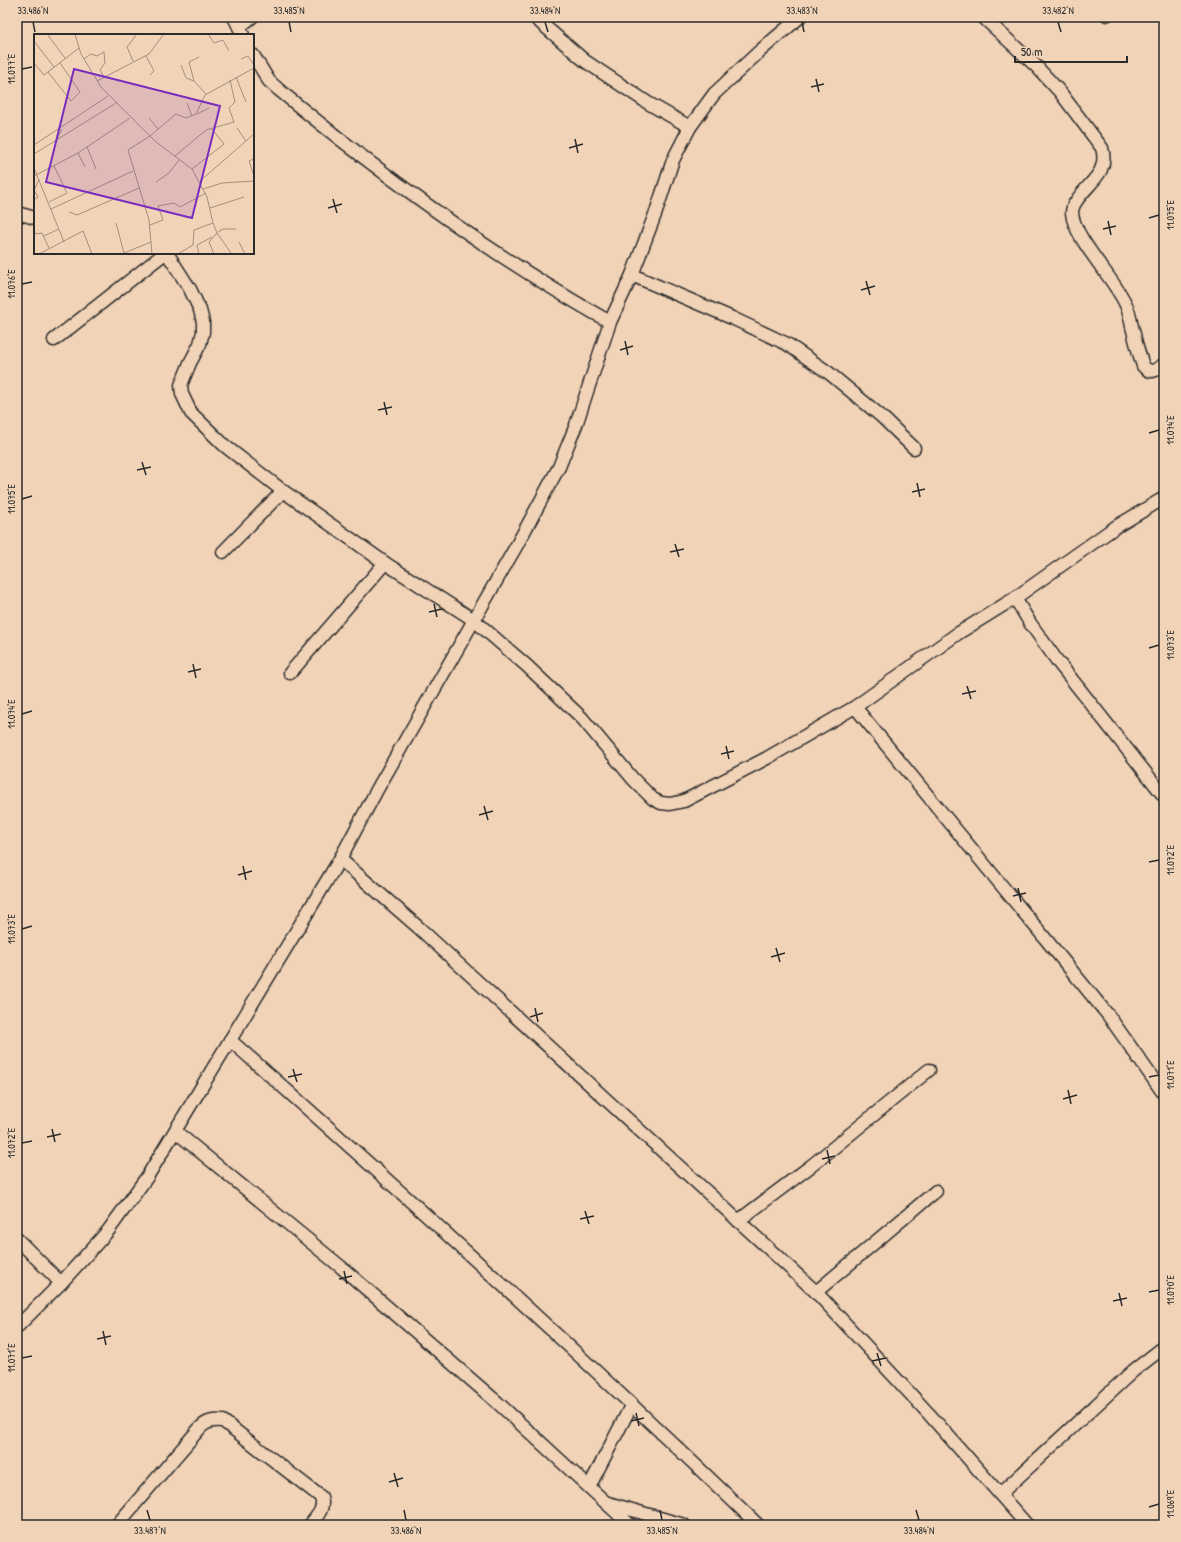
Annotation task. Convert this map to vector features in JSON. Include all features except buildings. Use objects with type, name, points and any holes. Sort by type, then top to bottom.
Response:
[{"type":"street","points":[[238,26],[252,17]]},
{"type":"street","points":[[534,17],[585,61],[648,103],[690,128]]},
{"type":"street","points":[[983,17],[1036,66],[1060,92],[1102,148],[1105,158],[1104,165],[1099,175],[1085,188],[1072,207],[1072,214],[1075,224],[1082,237],[1127,306],[1143,366],[1146,370],[1152,371],[1164,364]]},
{"type":"street","points":[[17,1327],[61,1284],[108,1231],[147,1177],[340,859],[378,788],[518,543],[559,467],[576,425],[610,322],[632,275],[656,212],[673,160],[690,128],[714,94],[797,18]]},
{"type":"street","points":[[254,57],[269,81],[279,90],[406,190],[508,261],[559,294],[610,322]]},
{"type":"street","points":[[17,213],[34,218]]},
{"type":"street","points":[[54,340],[165,254]]},
{"type":"street","points":[[167,254],[190,289],[200,310],[203,322],[203,332],[200,344],[181,385],[185,404],[191,413],[225,446],[283,491],[385,563],[474,620],[527,666],[582,718],[633,779],[653,799],[661,803],[670,804],[684,801],[768,758],[855,707],[958,634],[1015,598],[1114,528],[1164,498]]},
{"type":"street","points":[[632,275],[732,318],[786,344],[829,373],[882,417],[914,448]]},
{"type":"street","points":[[223,552],[283,491]]},
{"type":"street","points":[[290,673],[385,563]]},
{"type":"street","points":[[1015,598],[1030,623],[1058,662],[1164,796]]},
{"type":"street","points":[[855,707],[1108,1015],[1164,1094]]},
{"type":"street","points":[[340,859],[418,927],[816,1292],[929,1414],[1027,1525]]},
{"type":"street","points":[[230,1040],[408,1198],[632,1404],[758,1525]]},
{"type":"street","points":[[738,1221],[811,1166],[929,1070]]},
{"type":"street","points":[[175,1131],[341,1267],[498,1403],[630,1525]]},
{"type":"street","points":[[816,1292],[936,1192]]},
{"type":"street","points":[[17,1239],[61,1284]]},
{"type":"street","points":[[1000,1494],[1133,1370],[1164,1347]]},
{"type":"street","points":[[589,1487],[632,1404]]},
{"type":"street","points":[[117,1525],[200,1428],[205,1423],[213,1420],[223,1421],[321,1497],[323,1502],[322,1509],[310,1525]]},
{"type":"street","points":[[605,1502],[684,1525]]}]
